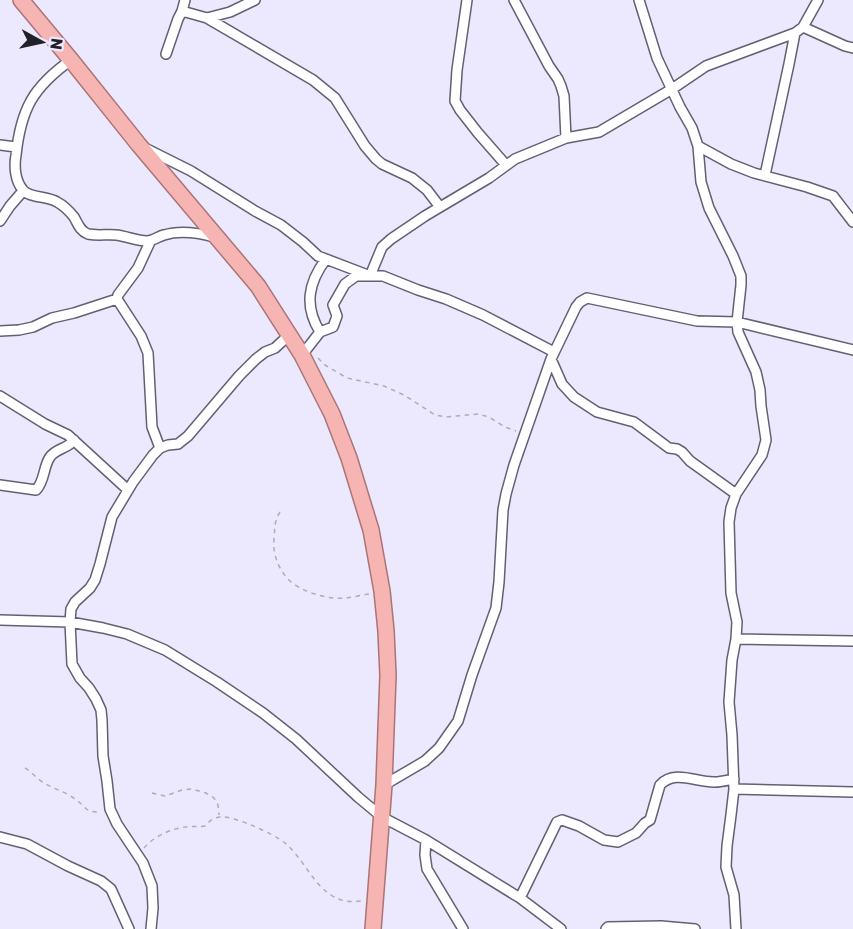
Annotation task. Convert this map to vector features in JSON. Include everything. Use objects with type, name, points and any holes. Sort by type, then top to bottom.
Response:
[{"type":"highway","points":[[21,0],[258,286],[289,335],[305,351],[349,458],[371,530],[382,591],[386,631],[388,675],[384,785],[373,929]]},
{"type":"street","points":[[166,54],[185,0]]},
{"type":"street","points":[[207,18],[230,12],[255,0]]},
{"type":"street","points":[[467,0],[455,101],[478,133],[506,165]]},
{"type":"street","points":[[514,0],[561,86],[564,96],[566,138]]},
{"type":"street","points":[[639,0],[657,58],[692,128],[698,146],[701,182],[709,208],[741,276],[738,332],[756,372],[766,440],[762,455],[736,494],[729,522],[731,593],[736,622],[736,639],[729,702],[734,784],[726,867],[734,895],[736,929]]},
{"type":"street","points":[[370,276],[382,247],[391,239],[489,178],[515,159],[566,138],[599,132],[706,66],[795,33],[803,27],[818,0]]},
{"type":"street","points":[[182,11],[207,18],[313,80],[338,103],[365,146],[376,159],[412,178],[427,190],[440,207]]},
{"type":"street","points":[[803,27],[853,48]]},
{"type":"street","points":[[765,175],[795,33]]},
{"type":"street","points":[[72,60],[45,81],[25,110],[16,147],[15,168],[23,191],[57,202],[73,215],[78,227],[85,233],[115,235],[150,242],[164,235],[178,233],[218,237]]},
{"type":"street","points":[[0,145],[16,147]]},
{"type":"street","points":[[140,145],[191,171],[281,225],[318,256],[370,276]]},
{"type":"street","points":[[698,146],[731,165],[833,196],[853,222]]},
{"type":"street","points":[[0,220],[23,191]]},
{"type":"street","points":[[117,299],[138,268],[150,242]]},
{"type":"street","points":[[320,332],[311,313],[309,302],[313,282],[326,259]]},
{"type":"street","points":[[305,351],[320,332],[333,327],[338,316],[333,305],[345,284],[356,276],[383,276],[483,315],[552,355],[562,384],[574,397],[597,412],[633,422],[669,448],[682,452],[690,461],[736,494]]},
{"type":"street","points":[[384,785],[425,761],[440,748],[458,721],[496,608],[506,494],[552,355],[580,302],[587,298],[697,321],[737,322],[853,350]]},
{"type":"street","points":[[0,331],[33,327],[52,318],[117,299]]},
{"type":"street","points":[[117,299],[141,336],[148,353],[152,427],[160,448]]},
{"type":"street","points":[[151,929],[153,894],[150,880],[143,863],[117,824],[110,809],[103,756],[101,710],[93,693],[72,664],[71,609],[95,580],[112,518],[147,463],[160,448],[183,441],[256,359],[275,348],[289,335]]},
{"type":"street","points":[[0,396],[45,424],[69,435],[128,490]]},
{"type":"street","points":[[0,485],[36,490],[44,476],[51,455],[68,447],[74,440]]},
{"type":"street","points":[[0,620],[70,622],[103,628],[141,639],[165,650],[263,713],[296,739],[382,817],[426,840],[520,897],[561,929]]},
{"type":"street","points":[[736,639],[853,641]]},
{"type":"street","points":[[520,897],[557,822],[562,820],[604,840],[618,842],[636,833],[650,820],[660,785],[664,780],[681,777],[714,783],[853,792]]},
{"type":"street","points":[[0,837],[27,844],[101,881],[111,890],[129,929]]},
{"type":"street","points":[[426,840],[427,869],[463,929]]},
{"type":"street","points":[[606,929],[608,927],[661,926],[695,929]]},
{"type":"path","points":[[305,351],[347,378],[384,386],[404,395],[435,415],[446,417],[478,414],[525,434]]},
{"type":"path","points":[[280,512],[275,526],[273,546],[284,575],[289,581],[301,588],[330,597],[346,598],[382,591]]},
{"type":"path","points":[[25,768],[42,782],[75,799],[84,808],[96,812],[110,809]]},
{"type":"path","points":[[152,793],[165,796],[192,789],[206,793],[214,798],[218,805],[219,816]]},
{"type":"path","points":[[143,863],[146,854],[144,847],[154,839],[174,830],[205,826],[219,816],[246,823],[284,842],[319,885],[340,900],[345,902],[375,901]]}]
